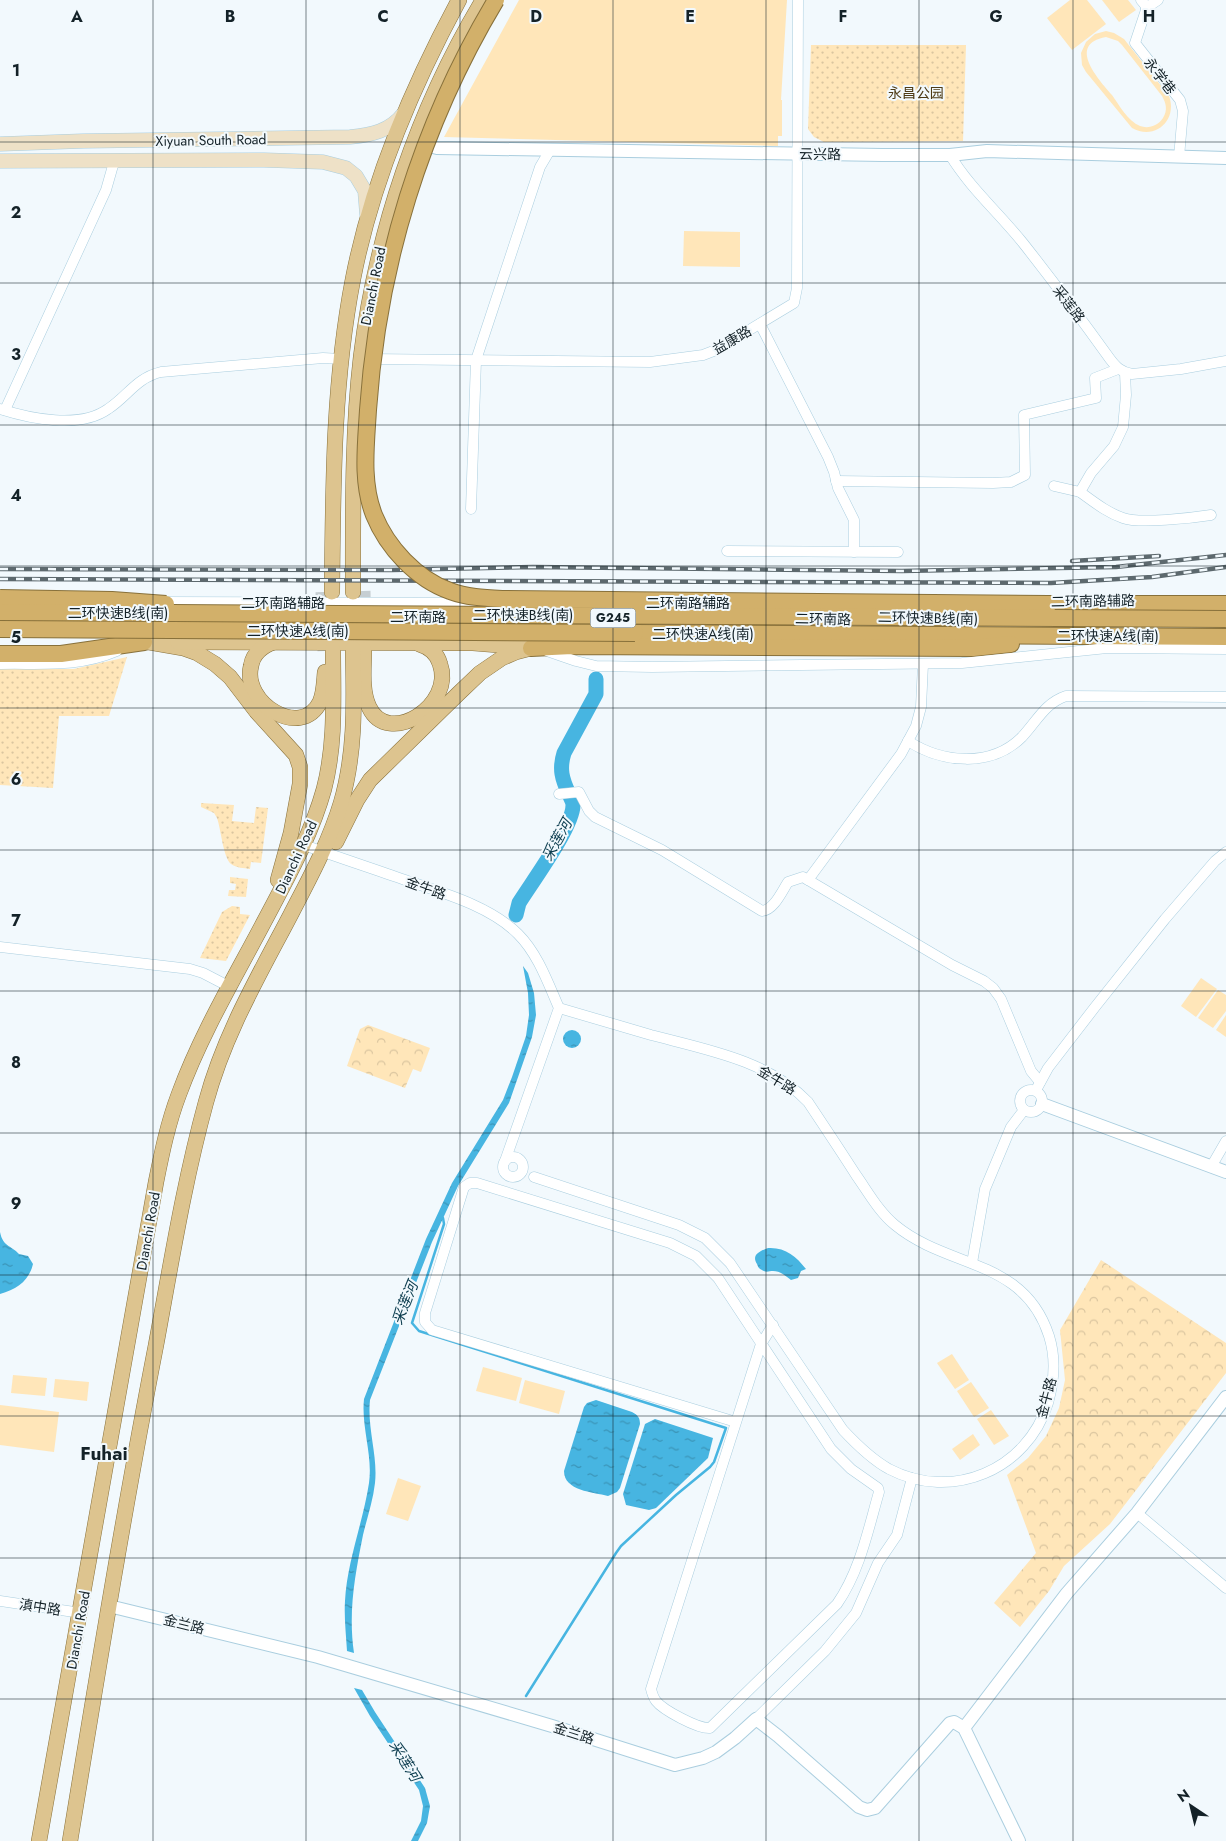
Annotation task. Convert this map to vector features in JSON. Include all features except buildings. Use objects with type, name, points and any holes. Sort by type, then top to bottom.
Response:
[{"type":"highway","points":[[496,0],[464,58],[430,136],[401,218],[387,269],[372,362],[366,466],[370,503],[384,534],[403,559],[424,577],[444,588],[473,596],[546,601],[1226,604]]},
{"type":"highway","points":[[0,600],[127,600],[172,604],[230,613]]},
{"type":"highway","points":[[879,603],[915,606],[966,614],[1037,619]]},
{"type":"highway","points":[[918,618],[947,617],[1012,605],[1049,604]]},
{"type":"highway","name":"二环快速B线(南)","points":[[0,613],[230,613],[1226,621]]},
{"type":"highway","name":"二环快速A线(南)","points":[[0,628],[1226,636]]},
{"type":"highway","points":[[531,648],[564,646],[985,648],[1061,636]]},
{"type":"highway","points":[[0,654],[136,642]]},
{"type":"highway","points":[[0,644],[54,649]]},
{"type":"main road","name":"Dianchi Road","points":[[328,592],[324,528],[335,447],[341,359],[352,285],[363,234],[388,158],[409,103],[428,59],[459,0]]},
{"type":"main road","name":"Dianchi Road","points":[[358,591],[355,448],[361,358],[370,296],[392,208],[415,143],[447,68],[482,0]]},
{"type":"main road","name":"Xiyuan South Road","points":[[0,144],[358,136],[383,130],[396,122],[409,103]]},
{"type":"main road","points":[[264,160],[289,153],[323,153],[327,150],[328,144],[322,138]]},
{"type":"main road","name":"Xiyuan South Road","points":[[0,162],[264,160],[323,162],[340,166],[352,172],[360,180],[366,197],[367,211],[363,234]]},
{"type":"main road","name":"二环南路","points":[[0,613],[1226,621]]},
{"type":"main road","points":[[50,627],[87,631],[136,642],[160,643],[183,648],[203,657],[230,677],[263,719],[292,750],[299,761],[301,770],[300,784],[289,842],[277,886],[258,933]]},
{"type":"main road","name":"二环南路","points":[[0,628],[610,630],[1226,636]]},
{"type":"main road","points":[[313,823],[314,838],[318,843],[329,847],[360,794],[378,772],[480,673],[509,654],[610,630]]},
{"type":"main road","points":[[136,642],[417,643],[477,644],[531,648]]},
{"type":"main road","name":"Dianchi Road","points":[[40,1841],[165,1140],[186,1076],[304,845],[327,778],[333,742],[334,718],[329,650],[323,691],[318,705],[312,712],[304,716],[286,717],[272,711],[263,704],[254,691],[251,681],[250,666],[254,658],[264,647],[274,642]]},
{"type":"main road","name":"Dianchi Road","points":[[70,1841],[145,1400],[186,1190],[212,1080],[226,1040],[276,942],[329,847],[351,757],[358,649],[369,708],[379,719],[398,723],[425,711],[434,702],[441,686],[442,669],[438,659],[428,648],[417,643]]},
{"type":"street","name":"益康路","points":[[361,358],[650,362],[704,355],[716,350],[794,303],[796,297],[798,0]]},
{"type":"street","points":[[1144,4],[1158,0]]},
{"type":"street","name":"永学巷","points":[[1144,4],[1134,43],[1180,100],[1183,111],[1179,157]]},
{"type":"street","name":"云兴路","points":[[415,143],[437,148],[950,155],[987,151],[1226,158]]},
{"type":"street","points":[[471,509],[476,360],[540,167],[550,150]]},
{"type":"street","name":"采莲路","points":[[950,155],[970,183],[1023,242],[1121,371]]},
{"type":"street","points":[[114,162],[106,190],[2,410],[40,420],[80,419],[98,415],[108,409],[149,374],[323,358],[341,359]]},
{"type":"street","points":[[760,324],[828,457],[838,488],[854,520],[854,552]]},
{"type":"street","points":[[836,481],[993,484],[1011,482],[1026,475],[1024,415],[1096,398],[1096,378],[1121,371],[1132,374],[1182,369],[1226,361]]},
{"type":"street","points":[[1080,492],[1091,473],[1114,446],[1123,427],[1126,395],[1121,371]]},
{"type":"street","points":[[1054,486],[1080,492],[1106,511],[1125,519],[1166,519],[1211,515]]},
{"type":"street","points":[[727,551],[898,552]]},
{"type":"street","name":"二环南路辅路","points":[[0,600],[828,604],[1226,598]]},
{"type":"street","points":[[0,664],[68,664],[86,662],[136,642]]},
{"type":"street","points":[[531,648],[548,651],[585,664],[611,667],[924,664],[994,660],[1107,648],[1226,649]]},
{"type":"street","points":[[808,880],[901,754],[908,741],[916,726],[921,707],[924,664]]},
{"type":"street","points":[[908,741],[937,755],[965,760],[978,758],[1013,744],[1022,737],[1049,704],[1066,696],[1226,697]]},
{"type":"street","points":[[559,794],[579,792],[589,811],[595,817],[662,850],[762,911],[766,911],[772,906],[788,882],[803,878],[952,965],[984,981],[993,988],[1001,999],[1041,1095],[1042,1104],[1039,1110],[1033,1112],[1024,1110]]},
{"type":"street","name":"金牛路","points":[[304,845],[329,847],[495,916],[507,924],[528,946],[546,979],[558,1008],[709,1050],[748,1064],[779,1079],[798,1092],[808,1102],[871,1197],[894,1224],[926,1246],[996,1273],[1024,1294],[1035,1307],[1049,1336],[1053,1353],[1054,1374],[1043,1418],[1031,1439],[1005,1462],[988,1473],[974,1478],[941,1482],[912,1478],[890,1470],[856,1444],[843,1430],[730,1263],[705,1238],[679,1225],[534,1177]]},
{"type":"street","points":[[1024,1110],[1020,1101],[1022,1095],[1026,1090],[1038,1086],[1061,1050],[1159,926],[1215,861],[1226,852]]},
{"type":"street","points":[[0,947],[190,969],[203,973],[230,987]]},
{"type":"street","points":[[534,1177],[509,1176],[503,1169],[558,1008]]},
{"type":"street","points":[[1042,1104],[1226,1172]]},
{"type":"street","points":[[972,1263],[986,1189],[1011,1127],[1024,1110]]},
{"type":"street","points":[[499,1190],[509,1176],[520,1173],[521,1162],[513,1138]]},
{"type":"street","points":[[1211,1167],[1226,1142]]},
{"type":"street","points":[[505,1161],[514,1157],[534,1177]]},
{"type":"street","points":[[736,1422],[432,1330],[425,1322],[425,1313],[464,1187],[470,1183],[476,1183],[670,1243],[696,1256],[718,1278],[761,1344],[831,1449],[851,1469],[875,1485],[879,1492],[863,1548],[849,1587],[837,1604],[710,1728],[705,1729],[685,1721],[656,1702],[651,1689],[761,1344],[773,1326]]},
{"type":"street","points":[[964,1728],[1067,1593],[1137,1513],[1226,1397]]},
{"type":"street","points":[[912,1478],[897,1535],[878,1563],[856,1613],[825,1651],[756,1720],[778,1736],[859,1808],[867,1810],[875,1808],[950,1723],[954,1722],[964,1728],[1019,1841]]},
{"type":"street","points":[[1137,1513],[1226,1588]]},
{"type":"street","name":"滇中路","points":[[0,1600],[81,1613]]},
{"type":"street","name":"金兰路","points":[[110,1606],[318,1657],[675,1764],[703,1758],[716,1752],[756,1720]]},
{"type":"green space","points":[[519,0],[787,0],[781,100],[782,136],[778,136],[778,146],[444,137]]},
{"type":"green space","points":[[1070,0],[1087,0],[1106,24],[1072,50],[1047,18]]},
{"type":"green space","points":[[1102,0],[1128,0],[1136,10],[1119,22]]},
{"type":"green space","points":[[1106,31],[1124,39],[1169,96],[1170,113],[1162,126],[1149,132],[1132,128],[1086,72],[1082,65],[1081,53],[1086,42],[1095,34]],"holes":[[[1106,37],[1118,41],[1162,96],[1166,112],[1161,121],[1156,125],[1143,127],[1136,124],[1100,81],[1089,63],[1088,47],[1094,41]]]},
{"type":"green space","name":"永昌公园","points":[[811,45],[966,45],[963,141],[824,142],[814,137],[808,129]]},
{"type":"green space","points":[[684,231],[740,232],[740,267],[683,266]]},
{"type":"green space","points":[[127,657],[109,716],[59,716],[53,788],[0,785],[0,669],[74,669]]},
{"type":"green space","points":[[201,803],[234,805],[232,821],[254,823],[256,807],[268,808],[261,863],[251,862],[250,869],[231,864],[224,849],[217,818],[214,813],[201,807]]},
{"type":"green space","points":[[230,877],[248,879],[246,897],[228,896],[229,890],[235,890],[236,884],[230,883]]},
{"type":"green space","points":[[232,906],[240,907],[240,914],[250,915],[226,961],[200,958],[222,912]]},
{"type":"green space","points":[[1201,978],[1217,989],[1196,1017],[1181,1006]]},
{"type":"green space","points":[[1218,990],[1226,995],[1226,1011],[1213,1028],[1198,1018]]},
{"type":"green space","points":[[1226,1015],[1226,1037],[1216,1030]]},
{"type":"green space","points":[[368,1025],[430,1048],[421,1072],[413,1069],[405,1088],[347,1066],[360,1029]]},
{"type":"green space","points":[[1101,1260],[1226,1343],[1226,1373],[1110,1524],[1064,1566],[1049,1591],[1020,1627],[994,1603],[1036,1553],[1007,1475],[1028,1458],[1046,1436],[1059,1408],[1065,1380],[1060,1330]]},
{"type":"green space","points":[[952,1354],[969,1380],[955,1389],[937,1363]]},
{"type":"green space","points":[[483,1367],[522,1378],[516,1401],[476,1391]]},
{"type":"green space","points":[[13,1375],[47,1378],[45,1396],[11,1393]]},
{"type":"green space","points":[[55,1379],[89,1382],[87,1401],[53,1397]]},
{"type":"green space","points":[[525,1380],[565,1391],[559,1414],[519,1403]]},
{"type":"green space","points":[[971,1382],[989,1408],[974,1417],[957,1391]]},
{"type":"green space","points":[[0,1405],[59,1412],[54,1452],[0,1445]]},
{"type":"green space","points":[[991,1410],[1009,1436],[994,1445],[977,1419]]},
{"type":"green space","points":[[973,1434],[980,1445],[960,1460],[952,1449]]},
{"type":"green space","points":[[398,1478],[421,1486],[408,1521],[386,1514]]},
{"type":"water","name":"采莲河","points":[[523,966],[528,973],[534,993],[536,1015],[532,1037],[509,1103],[458,1186],[432,1242],[370,1400],[369,1410],[376,1473],[353,1594],[352,1638],[354,1653],[347,1651],[345,1607],[346,1586],[369,1483],[370,1472],[364,1420],[364,1399],[426,1239],[452,1183],[503,1100],[512,1077],[526,1036],[529,1015],[528,993]]},
{"type":"water","points":[[568,1030],[576,1030],[581,1035],[579,1046],[568,1048],[563,1043],[563,1035]]},
{"type":"water","points":[[0,1232],[5,1243],[19,1254],[28,1256],[33,1264],[29,1275],[21,1284],[12,1290],[0,1294]]},
{"type":"water","points":[[768,1248],[780,1249],[790,1253],[806,1269],[801,1271],[798,1278],[791,1280],[778,1272],[761,1270],[755,1258],[759,1252]]},
{"type":"water","points":[[596,1400],[636,1414],[640,1422],[620,1488],[617,1492],[608,1496],[587,1492],[574,1487],[565,1478],[564,1471],[584,1407],[587,1403]]},
{"type":"water","points":[[655,1419],[713,1438],[708,1458],[656,1508],[649,1510],[626,1505],[623,1494],[645,1424]]},
{"type":"water","name":"采莲河","points":[[354,1688],[362,1690],[425,1788],[430,1806],[427,1823],[418,1841],[411,1841],[421,1821],[423,1806],[419,1790],[370,1716]]},
{"type":"waterway","name":"采莲河","points":[[516,915],[519,903],[542,869],[571,815],[573,804],[563,779],[562,759],[596,694],[596,679]]},
{"type":"waterway","points":[[443,1218],[444,1224],[412,1323],[419,1331],[726,1428],[714,1462],[710,1467],[676,1495],[621,1546],[526,1696]]},
{"type":"tunnel","points":[[363,591],[364,643]]},
{"type":"tunnel","points":[[323,592],[325,651]]},
{"type":"railway","points":[[0,569],[392,570],[533,567],[902,571],[1116,567],[1226,555]]},
{"type":"railway","points":[[1072,561],[1159,556]]},
{"type":"railway","points":[[0,579],[1051,583],[1152,577],[1226,567]]},
{"type":"district","name":"Fuhai","points":[[104,1453]]}]
